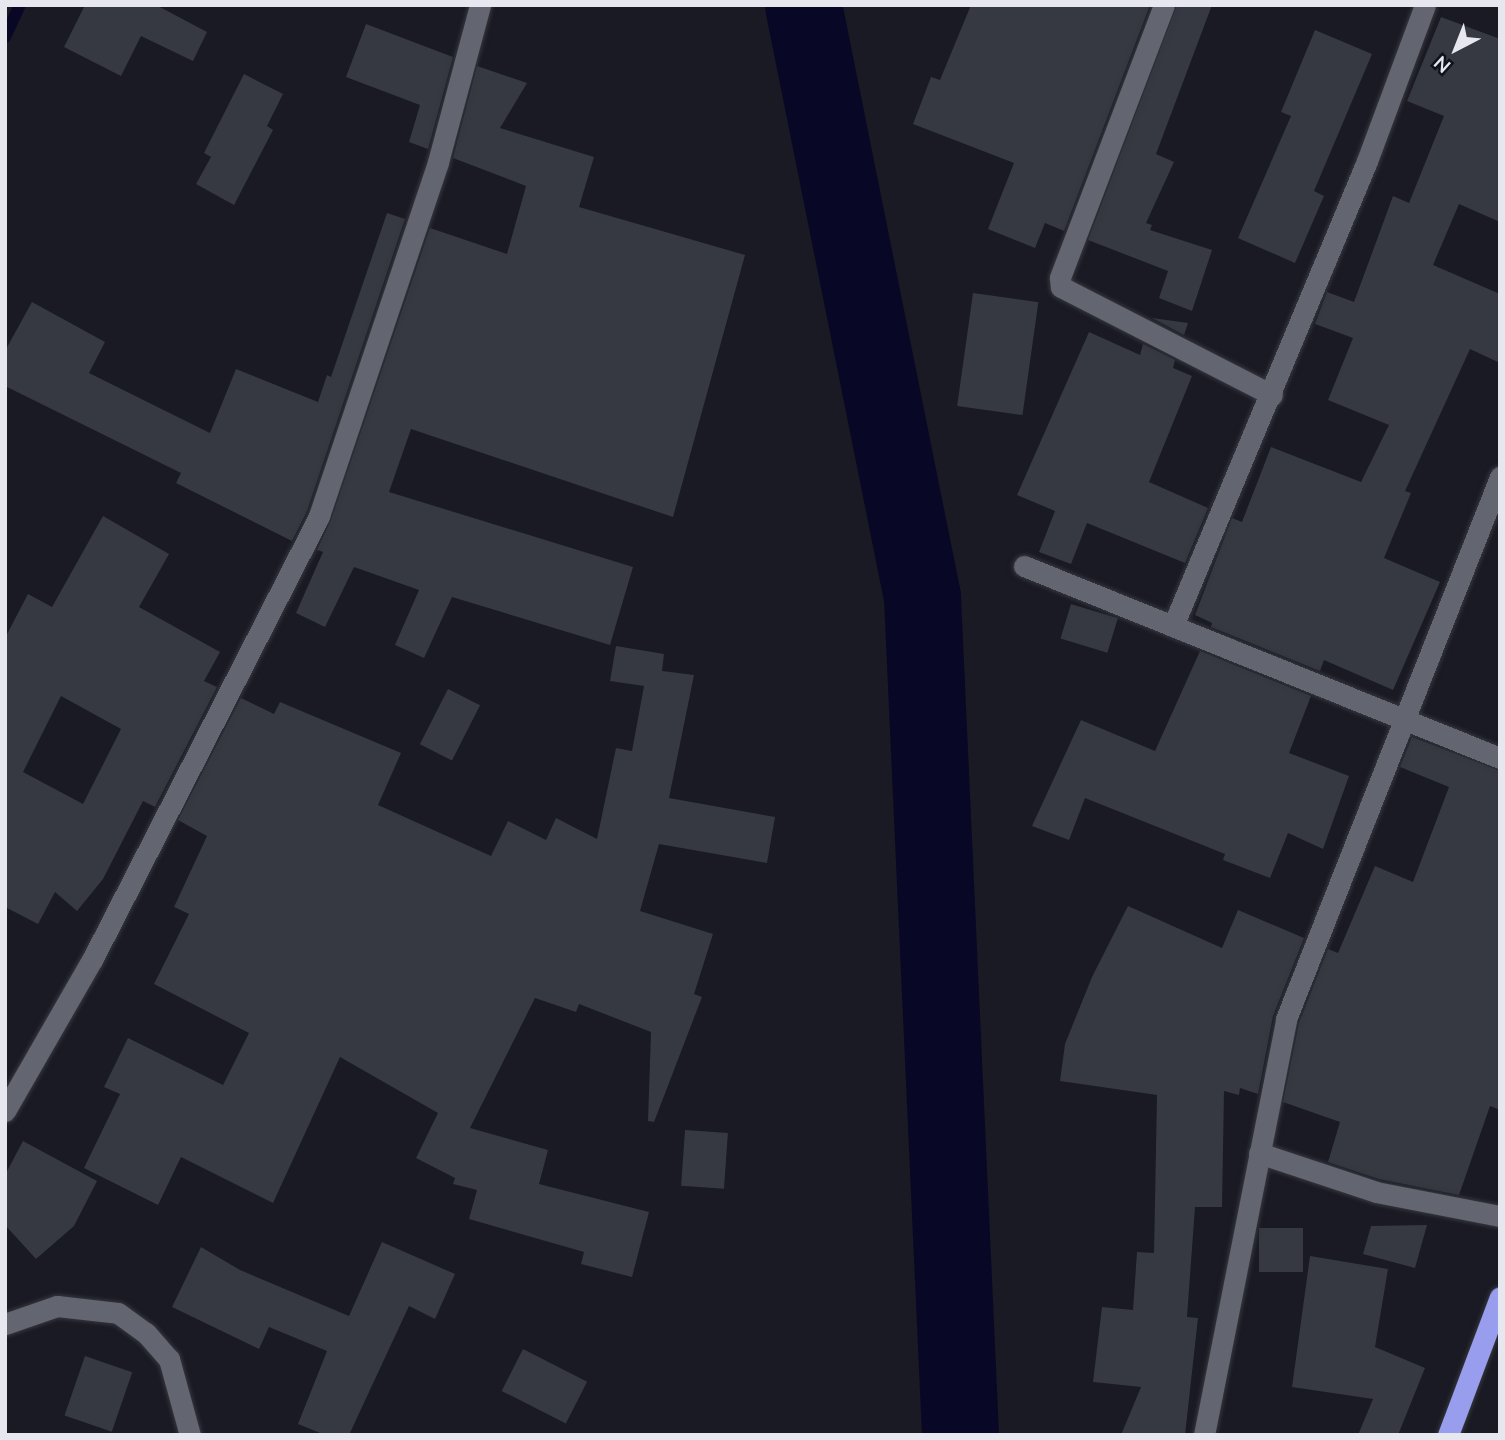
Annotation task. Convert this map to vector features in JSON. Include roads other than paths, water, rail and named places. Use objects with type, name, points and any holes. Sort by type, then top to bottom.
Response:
[{"type":"highway","points":[[1448,1435],[1500,1297]]},
{"type":"street","points":[[5,1111],[92,960],[318,516],[439,162],[480,5]]},
{"type":"street","points":[[1164,5],[1060,278],[1061,287],[1272,395]]},
{"type":"street","points":[[1173,626],[1272,395],[1425,5]]},
{"type":"street","points":[[1204,1435],[1286,1019],[1500,477]]},
{"type":"street","points":[[1024,566],[1500,758]]},
{"type":"street","points":[[1259,1153],[1376,1192],[1500,1216]]},
{"type":"street","points":[[5,1324],[57,1306],[118,1313],[146,1333],[169,1359],[190,1435]]},
{"type":"waterway","points":[[5,37],[20,5]]},
{"type":"waterway","points":[[803,5],[922,597],[960,1435]]}]
